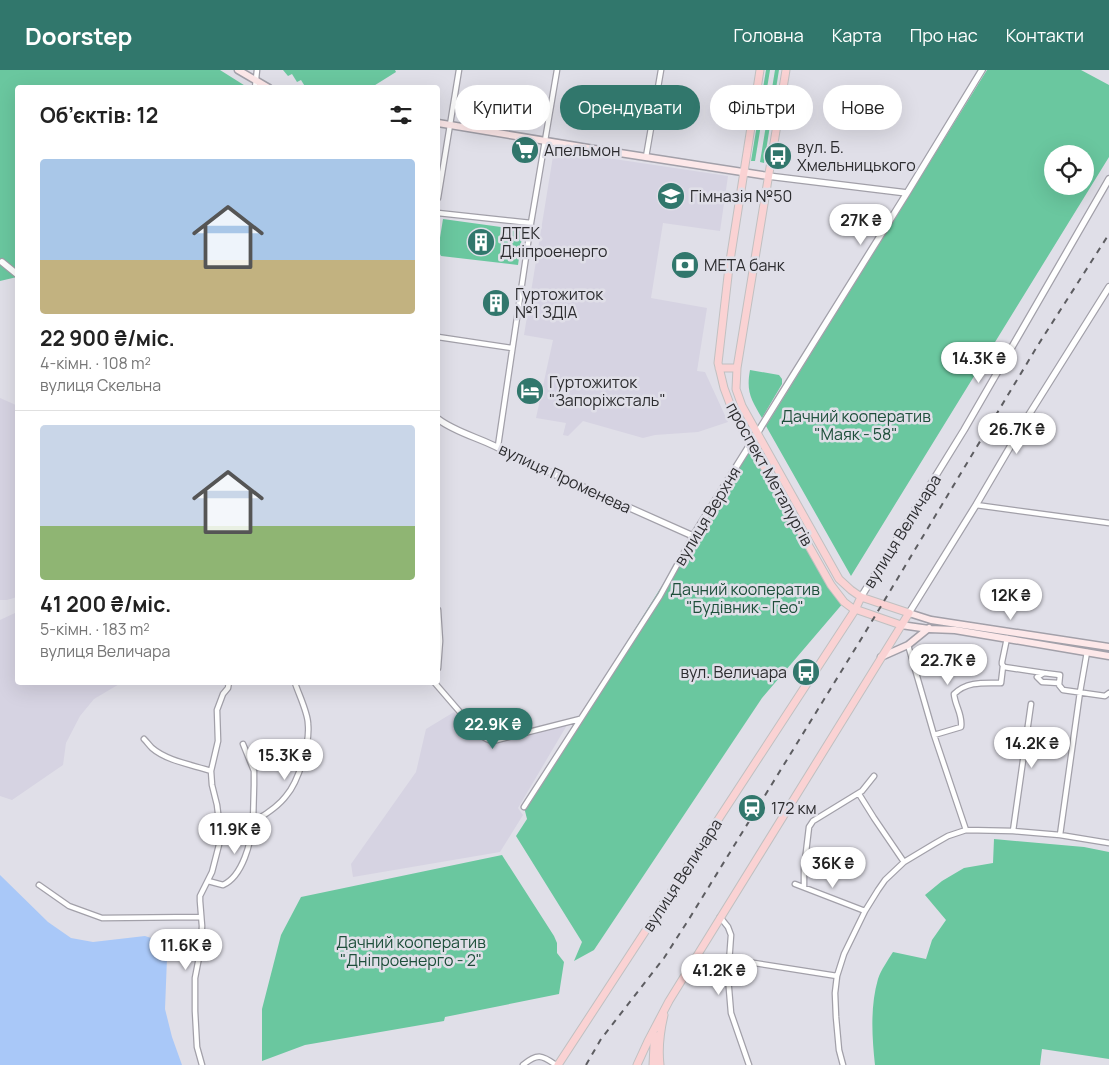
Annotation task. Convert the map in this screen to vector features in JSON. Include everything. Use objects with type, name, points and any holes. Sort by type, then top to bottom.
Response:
[{"type":"main road","points":[[238,70],[255,84]]},
{"type":"main road","name":"проспект Металургів","points":[[760,70],[729,267],[718,363],[724,388],[733,412],[831,585],[844,602],[855,610],[901,625]]},
{"type":"main road","name":"проспект Металургів","points":[[786,70],[737,368],[736,389],[742,406],[839,579],[861,597],[909,613]]},
{"type":"main road","points":[[440,122],[768,176]]},
{"type":"main road","points":[[719,368],[737,368]]},
{"type":"main road","name":"вулиця Величара","points":[[557,1065],[855,610],[861,597]]},
{"type":"main road","points":[[637,1065],[669,1001],[909,613],[931,620],[1109,647]]},
{"type":"main road","points":[[881,657],[908,645],[929,629],[931,620]]},
{"type":"main road","points":[[901,625],[954,630],[1109,656]]},
{"type":"main road","points":[[654,1065],[654,1045],[669,1001]]},
{"type":"main road","points":[[660,1065],[659,1044],[662,1024]]},
{"type":"street","points":[[255,84],[257,70]]},
{"type":"street","points":[[440,186],[459,70]]},
{"type":"street","points":[[498,446],[531,223],[557,70]]},
{"type":"street","points":[[646,157],[661,70]]},
{"type":"street","name":"вулиця Верхня","points":[[524,807],[660,596],[693,536],[982,70]]},
{"type":"street","points":[[768,176],[907,192]]},
{"type":"street","name":"вулиця Величара","points":[[861,597],[964,430],[1109,179]]},
{"type":"street","points":[[440,213],[531,223]]},
{"type":"street","points":[[2,262],[15,273]]},
{"type":"street","points":[[909,613],[1109,287]]},
{"type":"street","points":[[440,337],[512,348]]},
{"type":"street","name":"вулиця Променева","points":[[440,420],[463,434],[498,446],[509,454],[693,536]]},
{"type":"street","points":[[976,505],[1109,524]]},
{"type":"street","points":[[934,735],[961,727],[962,721],[954,702],[954,694],[958,690],[977,682],[1001,682],[1006,638]]},
{"type":"street","points":[[908,645],[934,735],[966,830]]},
{"type":"street","points":[[1060,835],[1087,652]]},
{"type":"street","points":[[1003,666],[1060,676],[1059,683],[1061,689],[1105,696],[1109,693]]},
{"type":"street","points":[[1044,673],[1037,677],[1042,682],[1059,683]]},
{"type":"street","points":[[202,1065],[197,1047],[194,1011],[195,978],[202,926],[200,896],[215,863],[221,837],[212,784],[212,771],[218,741],[217,710],[228,685]]},
{"type":"street","points":[[253,822],[265,816],[286,796],[293,785],[306,750],[308,722],[297,685]]},
{"type":"street","points":[[437,685],[482,736],[493,741],[580,719]]},
{"type":"street","points":[[1013,831],[1031,704]]},
{"type":"street","points":[[144,739],[165,756],[212,771]]},
{"type":"street","points":[[208,881],[223,885],[238,872],[245,856],[253,822],[254,771],[243,744]]},
{"type":"street","points":[[804,887],[809,827],[813,821],[859,794],[874,776]]},
{"type":"street","points":[[859,794],[904,862]]},
{"type":"street","points":[[843,1065],[839,1050],[836,1017],[835,993],[837,976],[844,954],[865,911],[885,880],[904,862],[948,836],[966,830],[1060,835],[1109,843]]},
{"type":"street","points":[[795,884],[865,911]]},
{"type":"street","points":[[39,885],[68,906],[102,918],[201,917]]},
{"type":"street","points":[[720,917],[728,927],[731,935],[728,977],[731,1013],[749,1065]]},
{"type":"street","points":[[729,959],[837,976]]},
{"type":"street","points":[[523,1065],[531,1058],[539,1056],[546,1057],[557,1065]]},
{"type":"shaded area","points":[[554,150],[728,176],[720,231],[663,223],[651,298],[707,308],[697,371],[705,372],[728,422],[698,432],[655,435],[643,438],[583,421],[568,436],[563,435],[566,423],[536,418],[553,340],[524,335]]},
{"type":"shaded area","points":[[0,398],[15,405],[15,598],[0,600]]},
{"type":"shaded area","points":[[15,613],[15,685],[118,685],[94,699],[80,716],[66,743],[63,765],[12,800],[0,796],[0,620]]},
{"type":"shaded area","points":[[454,712],[476,737],[490,743],[567,725],[518,808],[523,815],[500,852],[353,877],[351,864],[416,772],[426,729]]},
{"type":"green space","points":[[0,70],[220,70],[244,85],[15,85],[15,277],[0,281]]},
{"type":"green space","points":[[283,70],[395,70],[396,72],[375,85],[304,85],[301,80],[297,82],[292,74],[288,76]]},
{"type":"green space","points":[[766,70],[770,70],[768,85],[764,85]]},
{"type":"green space","points":[[775,70],[779,70],[777,85],[773,85]]},
{"type":"green space","name":"Дачний кооператив \"Маяк - 58\"","points":[[987,70],[1081,70],[1109,85],[1109,157],[1094,181],[1094,145],[1044,145],[1044,195],[1086,195],[851,576],[766,426]]},
{"type":"green space","points":[[756,130],[760,130],[755,161],[751,161]]},
{"type":"green space","points":[[765,130],[769,130],[764,163],[760,162]]},
{"type":"green space","points":[[443,219],[523,230],[518,265],[441,256],[440,238]]},
{"type":"green space","points":[[750,370],[779,375],[782,379],[782,384],[762,418],[750,395]]},
{"type":"green space","name":"Дачний кооператив \"Будівник - Гео\"","points":[[751,443],[844,602],[762,698],[594,950],[574,961],[582,942],[516,836],[527,819],[524,807]]},
{"type":"green space","points":[[994,839],[1084,847],[1109,852],[1109,1059],[1042,1049],[1040,1065],[875,1065],[873,1011],[875,990],[883,969],[893,952],[926,959],[932,940],[946,920],[925,895],[942,881],[964,868],[993,863]]},
{"type":"green space","name":"Дачний кооператив \"Дніпроенерго - 2\"","points":[[502,855],[557,943],[557,953],[564,962],[559,994],[445,1017],[444,1021],[305,1045],[262,1061],[262,1009],[281,935],[301,897]]},
{"type":"water","points":[[0,875],[48,922],[71,938],[93,942],[145,936],[157,940],[167,958],[165,1009],[182,1065],[0,1065]]},
{"type":"railway","points":[[586,1065],[601,1039],[664,958],[689,919],[863,636],[1038,345],[1109,234]]},
{"type":"place","name":"Апельмон","points":[[525,150]]},
{"type":"place","name":"вул. Б. Хмельницького","points":[[778,156]]},
{"type":"place","name":"Гімназія №50","points":[[671,196]]},
{"type":"place","name":"ДТЕК Дніпроенерго","points":[[481,242]]},
{"type":"place","name":"МЕТА банк","points":[[685,265]]},
{"type":"place","name":"Гуртожиток №1 ЗДІА","points":[[496,303]]},
{"type":"place","name":"Гуртожиток \"Запоріжсталь\"","points":[[530,391]]},
{"type":"place","name":"вул. Величара","points":[[806,672]]},
{"type":"place","name":"172 км","points":[[752,808]]}]
